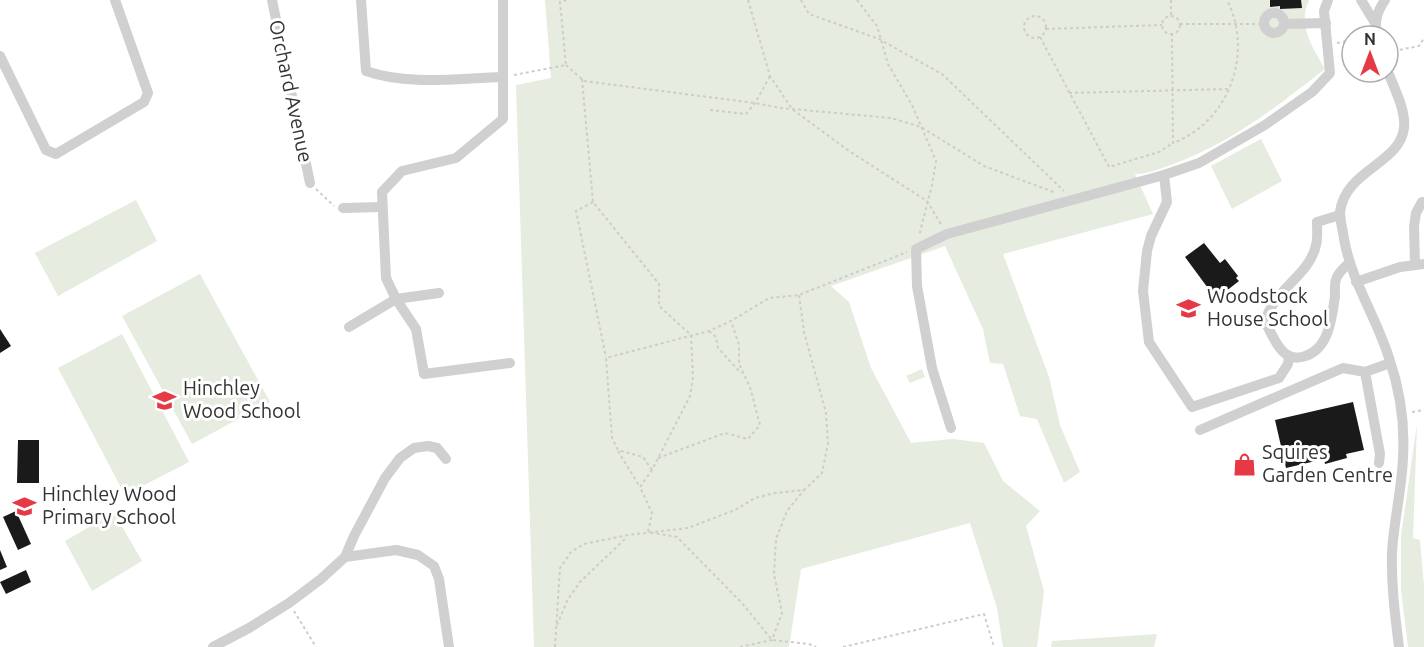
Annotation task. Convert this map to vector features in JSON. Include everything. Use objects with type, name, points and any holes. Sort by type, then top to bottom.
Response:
[{"type":"street","points":[[0,56],[46,150],[56,154],[144,102],[148,93],[115,0]]},
{"type":"street","name":"Orchard Avenue","points":[[272,0],[310,183]]},
{"type":"street","points":[[361,0],[366,71],[379,76],[413,80],[503,77]]},
{"type":"street","points":[[503,0],[503,119],[456,158],[402,171],[382,192],[382,207],[386,278],[396,299],[416,329],[424,374],[510,363]]},
{"type":"street","points":[[951,428],[932,368],[917,286],[916,249],[947,234],[1164,175],[1199,163],[1265,125],[1312,92],[1330,73],[1324,11],[1328,0]]},
{"type":"street","points":[[1360,0],[1373,24]]},
{"type":"street","points":[[1376,24],[1377,12],[1385,0]]},
{"type":"street","points":[[1264,24],[1273,33],[1279,31],[1284,24],[1326,23]]},
{"type":"street","points":[[1392,84],[1404,118],[1404,130],[1396,146],[1379,163],[1351,184],[1343,197],[1340,215],[1349,263],[1390,363],[1403,414],[1403,457],[1392,551],[1392,594],[1399,647]]},
{"type":"street","points":[[1164,175],[1167,202],[1146,251],[1143,291],[1149,342],[1191,407],[1279,378],[1288,364],[1288,356]]},
{"type":"street","points":[[1356,282],[1400,267],[1419,264],[1416,213],[1424,202]]},
{"type":"street","points":[[343,208],[382,207]]},
{"type":"street","points":[[1340,215],[1317,222],[1316,245],[1310,261],[1278,296],[1268,311],[1265,322],[1281,350],[1288,356],[1299,358],[1310,354],[1326,340],[1333,314],[1336,278],[1349,263]]},
{"type":"street","points":[[349,327],[396,299],[439,293]]},
{"type":"street","points":[[1200,430],[1343,368],[1365,372],[1390,363]]},
{"type":"street","points":[[1365,372],[1380,454],[1379,463]]},
{"type":"street","points":[[213,647],[289,603],[345,557],[380,488],[400,458],[414,448],[428,446],[437,448],[446,459]]},
{"type":"street","points":[[345,557],[396,550],[418,555],[434,566],[439,579],[449,647]]},
{"type":"path","points":[[567,0],[560,2],[566,65],[584,81],[755,103],[792,110],[891,118],[921,126],[984,166],[1073,199]]},
{"type":"path","points":[[748,0],[770,76],[792,110],[849,151],[927,201],[947,234]]},
{"type":"path","points":[[801,0],[809,14],[881,40],[942,74],[1073,199]]},
{"type":"path","points":[[606,358],[709,331],[731,321],[769,298],[799,295],[916,249],[933,185],[936,161],[912,105],[888,64],[877,26],[857,0]]},
{"type":"path","points":[[861,5],[864,0]]},
{"type":"path","points":[[1171,0],[1171,16]]},
{"type":"path","points":[[1040,37],[1109,167],[1158,152],[1190,137],[1208,121],[1230,89],[1238,59],[1236,23],[1227,0]]},
{"type":"path","points":[[1171,16],[1176,18],[1179,24],[1177,30],[1172,33],[1166,32],[1162,25],[1165,18],[1171,16]]},
{"type":"path","points":[[1032,17],[1039,17],[1044,21],[1046,28],[1040,37],[1027,34],[1026,21],[1032,17]]},
{"type":"path","points":[[1179,24],[1264,24]]},
{"type":"path","points":[[1046,28],[1162,25]]},
{"type":"path","points":[[1172,33],[1173,143]]},
{"type":"path","points":[[1400,50],[1419,46],[1424,38]]},
{"type":"path","points":[[1328,44],[1340,42]]},
{"type":"path","points":[[503,77],[566,65]]},
{"type":"path","points":[[710,110],[746,114],[770,76]]},
{"type":"path","points":[[582,79],[593,202],[659,284],[659,306],[691,335],[693,376],[690,396],[652,470],[640,487]]},
{"type":"path","points":[[1069,93],[1230,89]]},
{"type":"path","points":[[310,183],[335,207],[343,208]]},
{"type":"path","points":[[593,202],[576,211],[606,358],[612,438],[652,513],[648,532]]},
{"type":"path","points":[[772,640],[783,613],[774,574],[776,539],[788,511],[804,490],[822,473],[828,443],[826,413],[804,332],[799,295]]},
{"type":"path","points":[[658,458],[725,433],[748,438],[760,425],[750,387],[739,364],[739,345],[731,321]]},
{"type":"path","points":[[709,331],[716,337],[718,348],[744,376]]},
{"type":"path","points":[[1403,414],[1424,410]]},
{"type":"path","points":[[618,450],[643,457],[652,470]]},
{"type":"path","points":[[555,647],[560,568],[571,552],[584,544],[628,535],[688,528],[735,510],[755,498],[804,490]]},
{"type":"path","points":[[648,532],[677,537],[742,603],[772,640]]},
{"type":"path","points":[[556,628],[568,599],[580,582],[628,535]]},
{"type":"path","points":[[289,603],[316,647]]},
{"type":"path","points":[[843,647],[984,614],[994,647]]},
{"type":"path","points":[[740,647],[772,640],[810,644],[816,647]]},
{"type":"shaded area","points":[[545,0],[1309,0],[1305,18],[1308,36],[1325,69],[1271,110],[1233,135],[1171,165],[1135,174],[1153,214],[1003,254],[1049,377],[1060,425],[1080,472],[1064,483],[1037,419],[1020,416],[1003,364],[990,363],[983,329],[945,246],[831,286],[849,302],[871,368],[911,443],[953,439],[984,443],[1003,481],[1040,511],[1026,526],[1044,591],[1037,647],[1003,647],[997,608],[970,523],[801,569],[789,647],[534,647],[516,85],[551,78]]},
{"type":"shaded area","points":[[1261,139],[1282,181],[1232,209],[1211,166]]},
{"type":"shaded area","points":[[136,200],[157,241],[58,296],[35,253]]},
{"type":"shaded area","points":[[200,274],[270,402],[192,444],[122,316]]},
{"type":"shaded area","points":[[122,334],[189,462],[125,495],[58,368]]},
{"type":"shaded area","points":[[922,369],[925,377],[910,383],[906,376]]},
{"type":"shaded area","points":[[1417,424],[1413,538],[1420,540],[1424,586],[1424,647],[1408,647],[1401,590],[1401,536]]},
{"type":"shaded area","points":[[114,513],[142,561],[92,591],[65,541]]},
{"type":"shaded area","points":[[1157,634],[1154,647],[1051,647],[1052,641]]},
{"type":"building","points":[[1270,0],[1301,0],[1302,8],[1270,7]]},
{"type":"building","points":[[1204,243],[1220,263],[1225,259],[1238,276],[1236,278],[1239,281],[1216,299],[1185,257]]},
{"type":"building","points":[[0,329],[11,346],[0,353]]},
{"type":"building","points":[[1353,402],[1364,450],[1346,454],[1347,458],[1325,464],[1324,459],[1286,468],[1275,420]]},
{"type":"building","points":[[18,440],[39,440],[39,483],[17,483]]},
{"type":"building","points":[[16,511],[31,544],[18,550],[3,517]]},
{"type":"building","points":[[0,550],[7,567],[0,570]]},
{"type":"building","points":[[26,570],[31,582],[6,594],[0,582]]},
{"type":"place","name":"Woodstock House School","points":[[1189,308]]},
{"type":"place","name":"Hinchley Wood School","points":[[165,400]]},
{"type":"place","name":"Squires Garden Centre","points":[[1244,464]]},
{"type":"place","name":"Hinchley Wood Primary School","points":[[24,506]]}]
